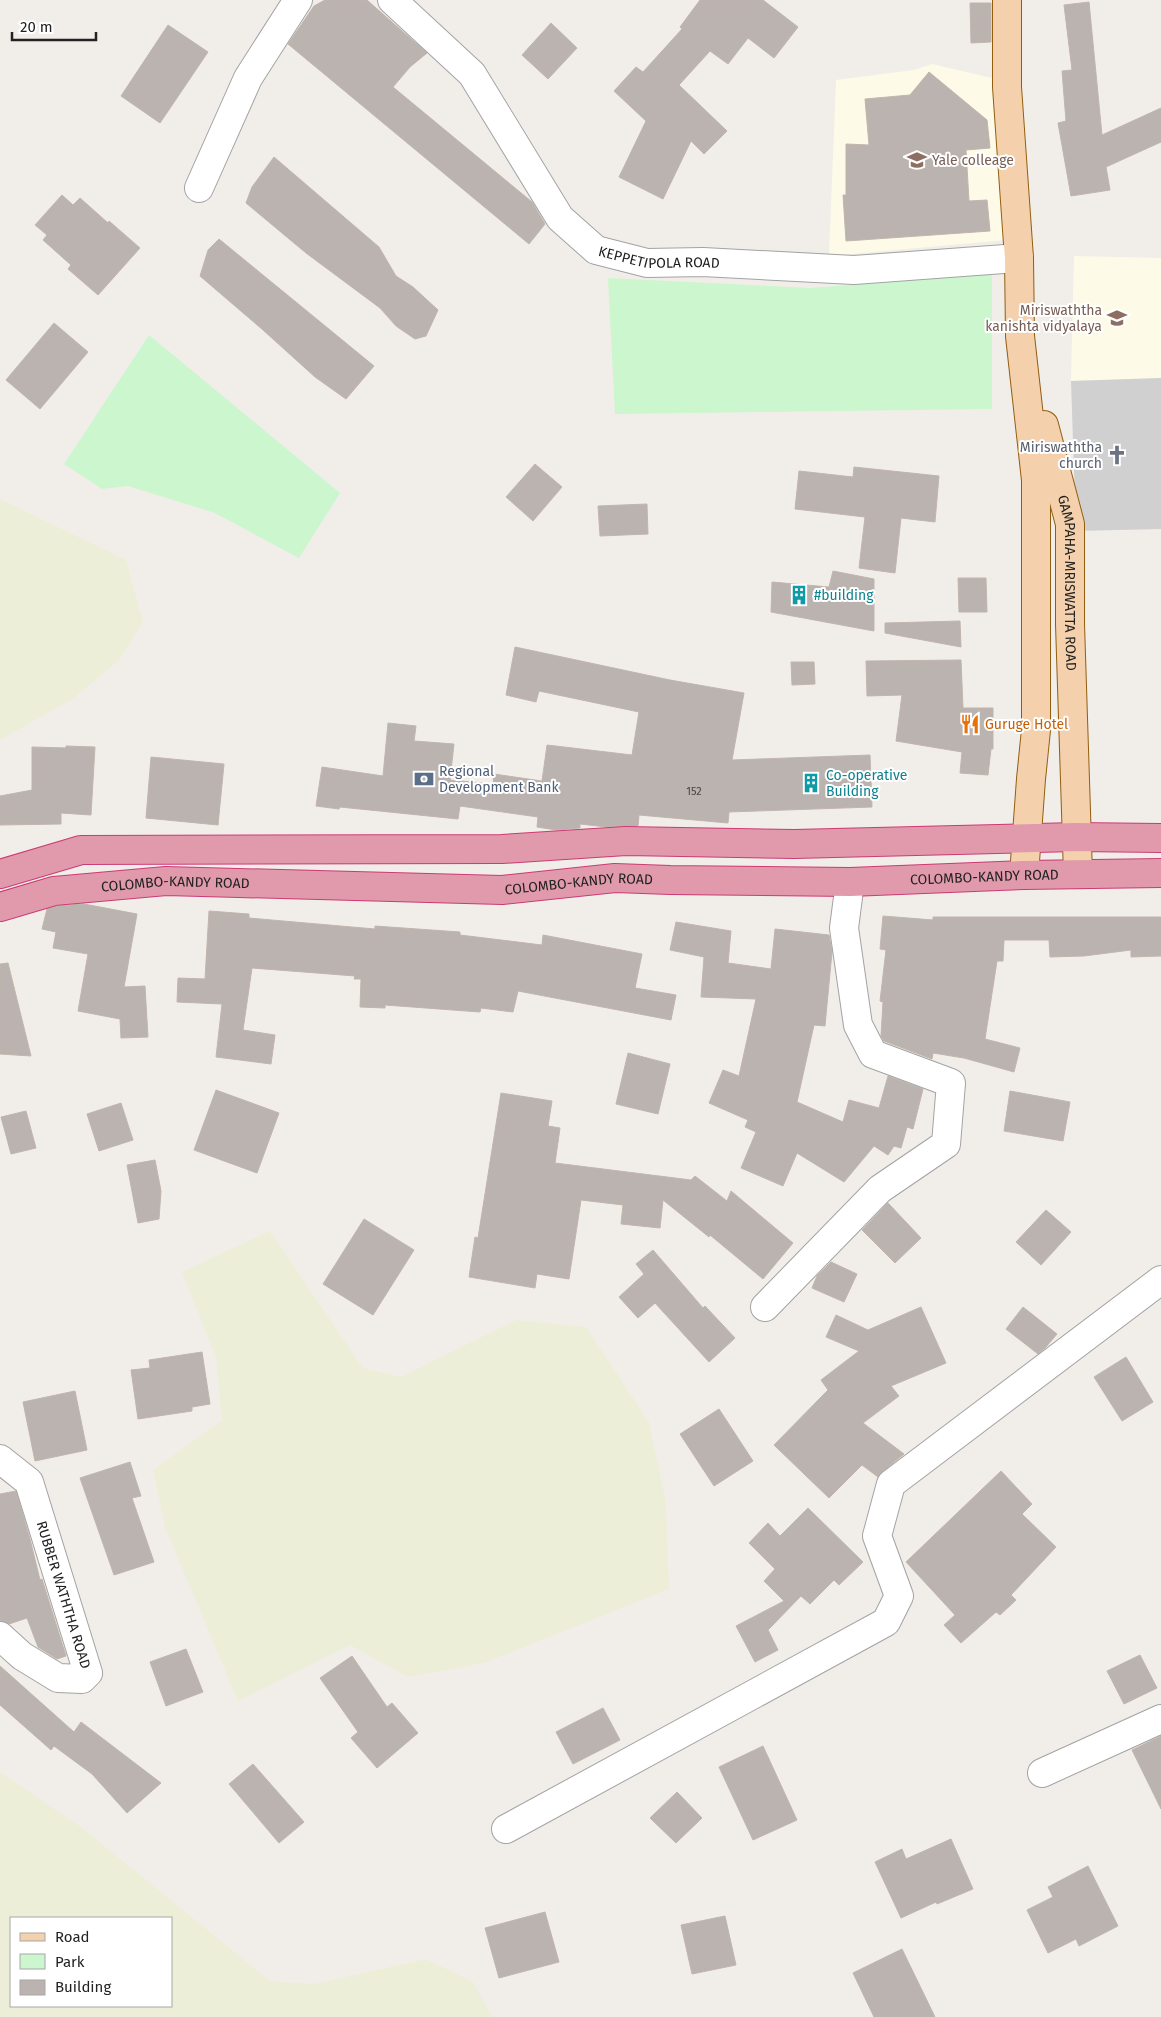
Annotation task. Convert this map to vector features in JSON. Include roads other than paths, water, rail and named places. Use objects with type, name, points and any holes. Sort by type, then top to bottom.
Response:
[{"type":"highway","points":[[0,874],[81,850],[502,849],[626,841],[850,844],[1076,837],[1161,838]]},
{"type":"highway","points":[[502,849],[502,890]]},
{"type":"highway","name":"COLOMBO-KANDY ROAD","points":[[0,907],[54,891],[166,880],[502,890],[615,878],[850,882],[1161,872]]},
{"type":"main road","name":"GAMPAHA-MRISWATTA ROAD","points":[[1007,0],[1007,87],[1019,258],[1020,336],[1036,480],[1036,730],[1024,875]]},
{"type":"main road","name":"GAMPAHA-MRISWATTA ROAD","points":[[1020,336],[1070,524],[1070,624],[1078,874]]},
{"type":"street","points":[[198,188],[248,78],[298,0]]},
{"type":"street","name":"KEPPETIPOLA ROAD","points":[[392,0],[472,74],[560,218],[596,250],[647,263],[703,262],[854,270],[1019,258]]},
{"type":"street","points":[[765,1306],[880,1189],[946,1144],[951,1083],[873,1054],[858,1025],[844,928],[850,882]]},
{"type":"street","points":[[506,1829],[886,1622],[899,1596],[877,1536],[891,1484],[1161,1280]]},
{"type":"street","name":"RUBBER WATHTHA ROAD","points":[[0,1458],[29,1482],[88,1673],[82,1679],[58,1678],[22,1656],[0,1636]]},
{"type":"street","points":[[1042,1773],[1161,1719]]},
{"type":"place","name":"Yale colleage","points":[[917,160]]},
{"type":"place","name":"Miriswaththa kanishta vidyalaya","points":[[1117,318]]},
{"type":"place","name":"Miriswaththa church","points":[[1117,455]]},
{"type":"place","name":"#building","points":[[799,595]]},
{"type":"place","name":"Guruge Hotel","points":[[970,724]]},
{"type":"place","name":"Regional Development Bank","points":[[424,779]]},
{"type":"place","name":"Co-operative Building","points":[[811,783]]}]
